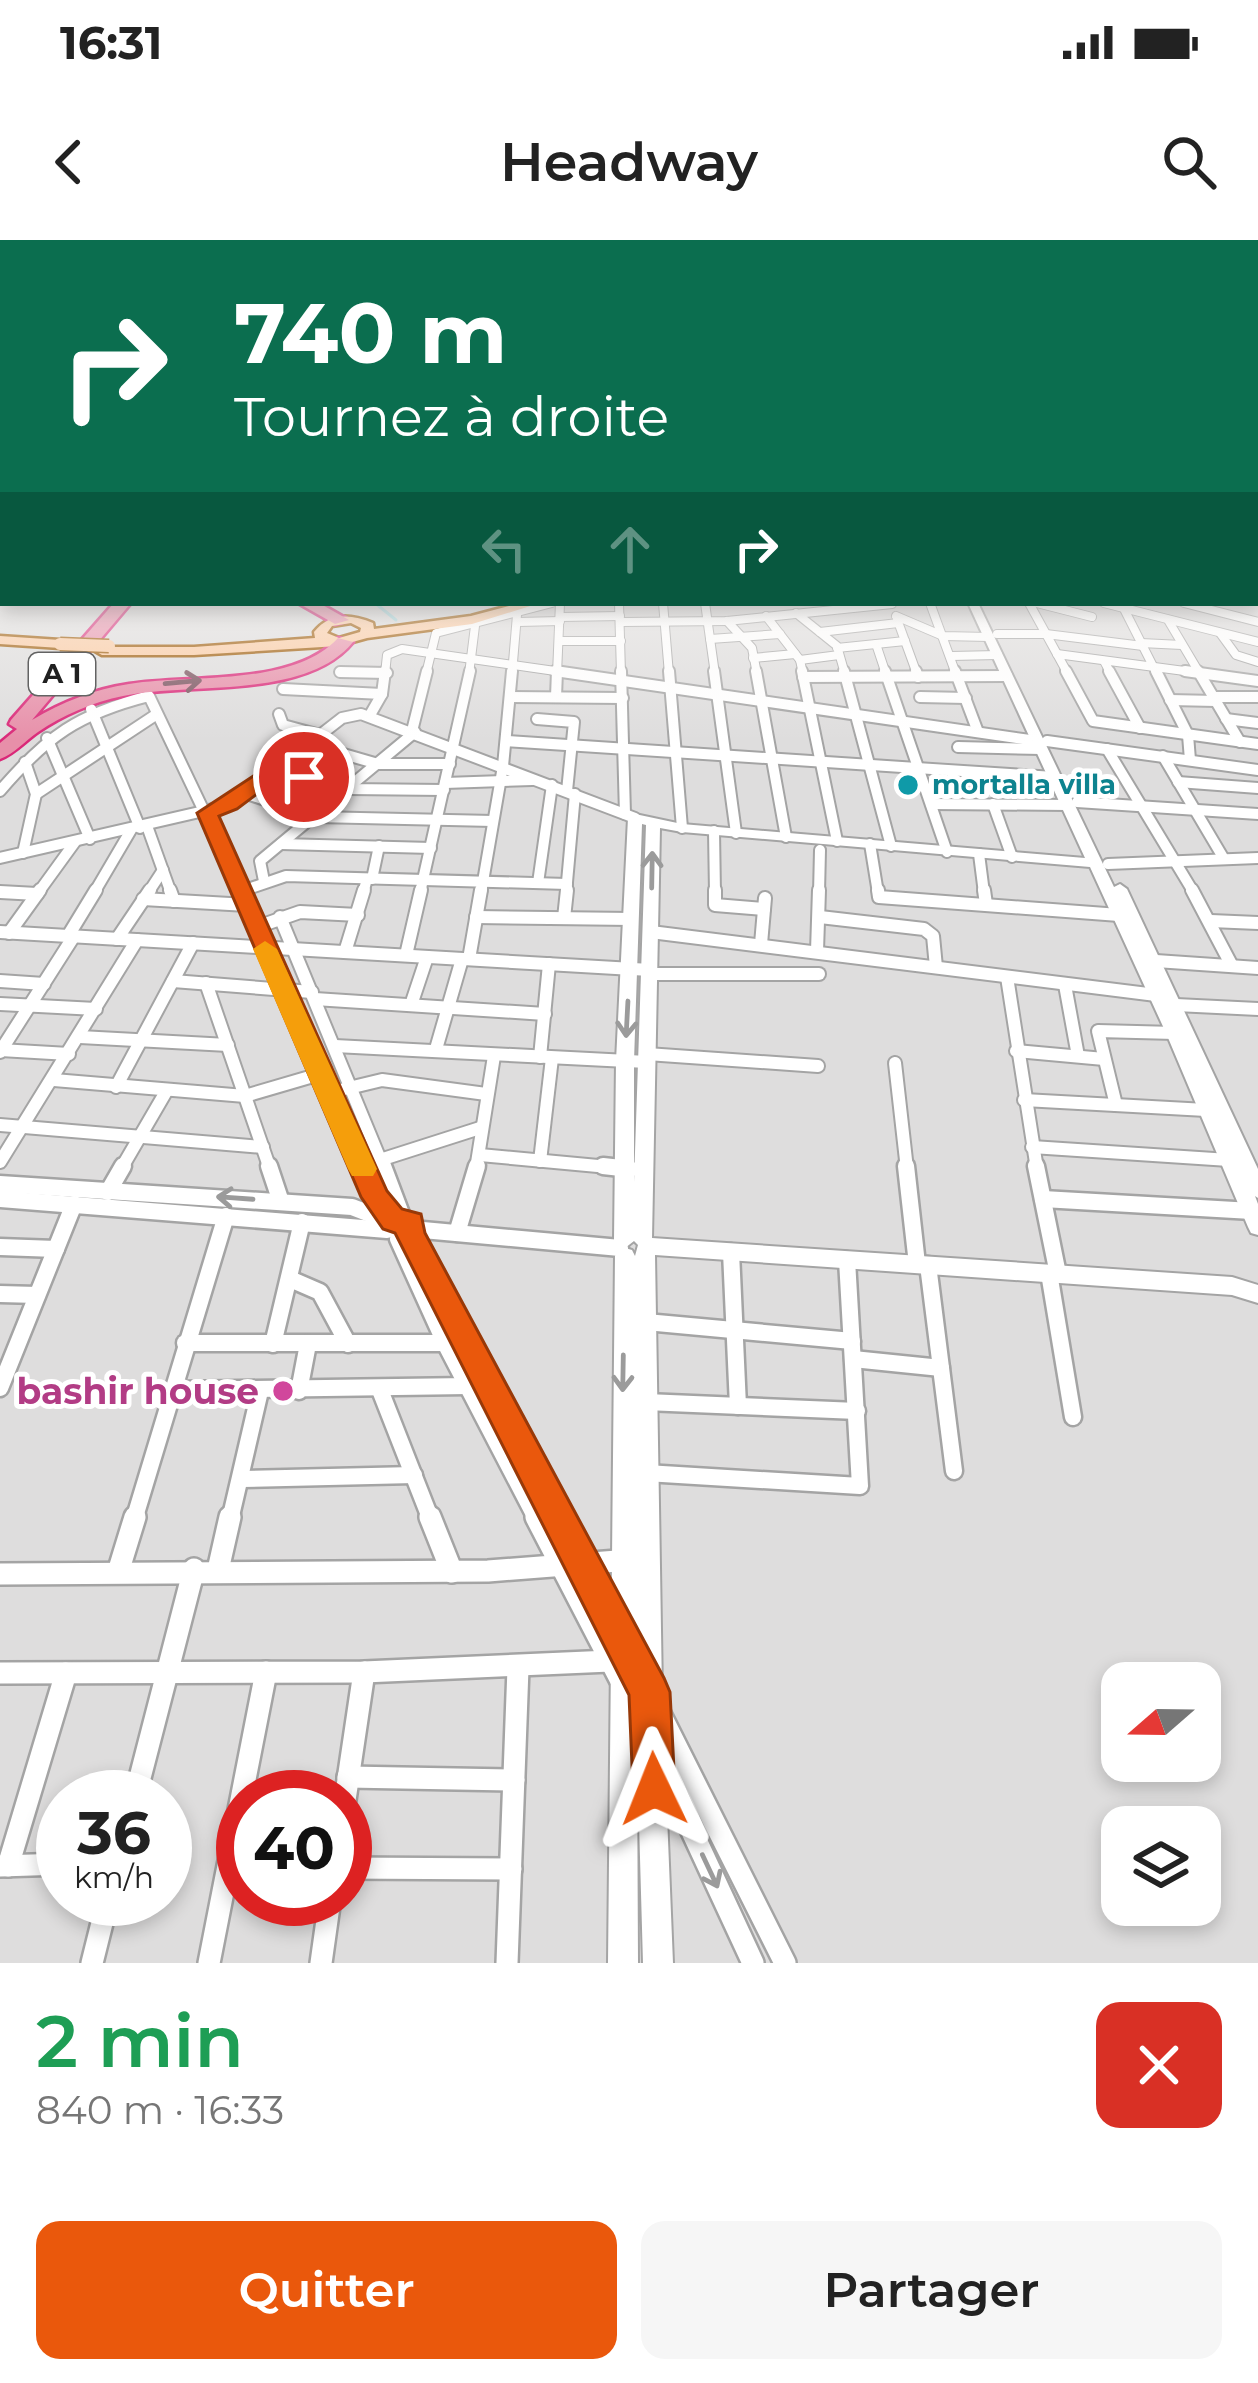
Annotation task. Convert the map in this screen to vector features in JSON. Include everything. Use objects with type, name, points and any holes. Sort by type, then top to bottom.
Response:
[{"type":"highway","name":"A 1","points":[[0,729],[109,606]]},
{"type":"highway","name":"A 1","points":[[0,749],[120,606]]},
{"type":"highway","points":[[0,749],[46,717],[98,697],[159,685],[298,670],[329,659],[334,632],[309,606]]},
{"type":"main road","points":[[334,632],[472,620],[523,606]]},
{"type":"main road","points":[[0,643],[194,651],[518,613]]},
{"type":"street","points":[[556,697],[561,619],[557,606]]},
{"type":"street","points":[[619,606],[623,750],[638,819],[651,932],[625,1060],[625,1169],[646,1322],[646,1473],[615,1671],[623,1963]]},
{"type":"street","points":[[663,606],[682,828]]},
{"type":"street","points":[[705,606],[736,833]]},
{"type":"street","points":[[735,606],[744,619]]},
{"type":"street","points":[[775,606],[782,614]]},
{"type":"street","points":[[931,606],[978,732]]},
{"type":"street","points":[[975,606],[993,636],[1054,777],[1072,803]]},
{"type":"street","points":[[984,606],[1006,676],[1156,961],[1258,1190]]},
{"type":"street","points":[[1034,606],[1094,721],[1258,744]]},
{"type":"street","points":[[1046,606],[1092,617]]},
{"type":"street","points":[[1087,606],[1100,640]]},
{"type":"street","points":[[1123,606],[1188,735],[1190,760]]},
{"type":"street","points":[[1125,606],[1258,642]]},
{"type":"street","points":[[1165,619],[1172,606]]},
{"type":"street","points":[[1222,608],[1258,622]]},
{"type":"street","points":[[820,632],[894,612]]},
{"type":"street","points":[[894,612],[918,677]]},
{"type":"street","points":[[264,881],[260,861],[413,731],[436,632],[518,613],[561,619],[707,622],[796,613],[894,612],[943,636],[1046,634],[1182,645]]},
{"type":"street","points":[[436,1049],[466,959],[483,882],[503,766],[518,613]]},
{"type":"street","points":[[796,613],[838,652],[891,846]]},
{"type":"street","points":[[766,616],[797,657],[837,841]]},
{"type":"street","points":[[1165,619],[1240,742]]},
{"type":"street","points":[[727,621],[754,658],[786,837]]},
{"type":"street","points":[[406,956],[472,661],[475,626]]},
{"type":"street","points":[[1220,633],[1235,655],[1258,662]]},
{"type":"street","points":[[710,639],[780,634]]},
{"type":"street","points":[[559,641],[622,641]]},
{"type":"street","points":[[754,658],[797,657],[904,641]]},
{"type":"street","points":[[877,644],[947,852]]},
{"type":"street","points":[[370,715],[382,694],[387,655],[392,650],[558,666],[623,681],[1042,744],[1258,770]]},
{"type":"street","points":[[1057,654],[1258,681]]},
{"type":"street","points":[[950,656],[998,656]]},
{"type":"street","points":[[1104,661],[1140,728]]},
{"type":"street","points":[[340,672],[387,674]]},
{"type":"street","points":[[803,677],[1006,676]]},
{"type":"street","points":[[1245,679],[1258,698]]},
{"type":"street","points":[[283,689],[382,694]]},
{"type":"street","points":[[0,791],[47,738],[91,710],[148,696],[208,813],[375,1197],[399,1227],[476,1379],[753,1963]]},
{"type":"street","points":[[510,697],[623,698]]},
{"type":"street","points":[[920,698],[966,698]]},
{"type":"street","points":[[1170,700],[1258,698]]},
{"type":"street","points":[[91,710],[174,901]]},
{"type":"street","points":[[36,794],[157,714]]},
{"type":"street","points":[[278,714],[283,725],[320,735]]},
{"type":"street","points":[[0,858],[208,813],[247,794],[342,718],[370,715],[638,819],[682,828],[1102,863],[1258,858]]},
{"type":"street","points":[[538,719],[574,722],[564,918]]},
{"type":"street","points":[[1226,719],[1258,723]]},
{"type":"street","points":[[950,728],[968,772]]},
{"type":"street","points":[[47,738],[90,839]]},
{"type":"street","points":[[506,741],[1054,777]]},
{"type":"street","points":[[308,744],[378,764],[450,764]]},
{"type":"street","points":[[958,747],[1042,744]]},
{"type":"street","points":[[1107,749],[1211,921],[1232,966]]},
{"type":"street","points":[[1163,756],[1224,859]]},
{"type":"street","points":[[23,853],[36,794],[25,762]]},
{"type":"street","points":[[278,769],[348,789],[537,779]]},
{"type":"street","points":[[1178,782],[1258,788]]},
{"type":"street","points":[[538,883],[552,785]]},
{"type":"street","points":[[247,794],[316,817],[494,821]]},
{"type":"street","points":[[931,804],[1072,803],[1256,816]]},
{"type":"street","points":[[993,804],[1012,856]]},
{"type":"street","points":[[638,819],[632,919],[643,971],[647,1058],[646,1170],[634,1247],[634,1560],[650,1692],[658,1963]]},
{"type":"street","points":[[0,1051],[139,828]]},
{"type":"street","points":[[713,938],[714,831]]},
{"type":"street","points":[[5,932],[75,842]]},
{"type":"street","points":[[281,844],[431,848]]},
{"type":"street","points":[[870,844],[879,924]]},
{"type":"street","points":[[345,952],[379,847]]},
{"type":"street","points":[[817,951],[820,850]]},
{"type":"street","points":[[979,854],[986,904]]},
{"type":"street","points":[[1043,1199],[1255,1219],[1119,915],[1102,863]]},
{"type":"street","points":[[117,939],[163,870]]},
{"type":"street","points":[[143,899],[244,898],[264,881],[286,877],[567,884]]},
{"type":"street","points":[[0,892],[37,894]]},
{"type":"street","points":[[879,897],[1119,915]]},
{"type":"street","points":[[715,905],[764,904],[760,944]]},
{"type":"street","points":[[257,927],[300,912],[358,915]]},
{"type":"street","points":[[280,917],[383,1159],[399,1227],[445,1343],[476,1379],[586,1566],[785,1963]]},
{"type":"street","points":[[476,917],[632,919]]},
{"type":"street","points":[[820,917],[931,933],[936,967]]},
{"type":"street","points":[[1211,921],[1258,923]]},
{"type":"street","points":[[5,932],[643,971],[819,974]]},
{"type":"street","points":[[651,932],[1156,995]]},
{"type":"street","points":[[0,1162],[137,940]]},
{"type":"street","points":[[116,1087],[193,943]]},
{"type":"street","points":[[411,1005],[428,957]]},
{"type":"street","points":[[1156,961],[1258,968]]},
{"type":"street","points":[[540,1161],[549,964]]},
{"type":"street","points":[[1007,976],[1073,1417]]},
{"type":"street","points":[[173,980],[545,1014]]},
{"type":"street","points":[[0,982],[44,984]]},
{"type":"street","points":[[206,983],[281,1202]]},
{"type":"street","points":[[1065,985],[1078,1056]]},
{"type":"street","points":[[0,1004],[96,1009]]},
{"type":"street","points":[[1176,1005],[1257,1011]]},
{"type":"street","points":[[298,1024],[323,1018]]},
{"type":"street","points":[[1116,1105],[1098,1031],[1175,1033]]},
{"type":"street","points":[[80,1037],[228,1046]]},
{"type":"street","points":[[335,1046],[818,1066]]},
{"type":"street","points":[[0,1051],[69,1054]]},
{"type":"street","points":[[1016,1051],[1104,1059]]},
{"type":"street","points":[[457,1233],[480,1155],[480,1128],[494,1056]]},
{"type":"street","points":[[895,1064],[954,1471]]},
{"type":"street","points":[[54,1080],[245,1096],[320,1074]]},
{"type":"street","points":[[328,1093],[382,1080],[486,1094]]},
{"type":"street","points":[[99,1206],[166,1090]]},
{"type":"street","points":[[1024,1100],[1206,1110]]},
{"type":"street","points":[[0,1125],[263,1147]]},
{"type":"street","points":[[383,1159],[480,1128]]},
{"type":"street","points":[[1032,1147],[1229,1160]]},
{"type":"street","points":[[480,1155],[646,1170]]},
{"type":"street","points":[[0,1184],[352,1207],[399,1227]]},
{"type":"street","points":[[0,1199],[1232,1286],[1258,1294]]},
{"type":"street","points":[[0,1388],[5,1365],[74,1204]]},
{"type":"street","points":[[119,1569],[226,1216]]},
{"type":"street","points":[[273,1344],[280,1294],[290,1279],[302,1222]]},
{"type":"street","points":[[0,1247],[56,1249]]},
{"type":"street","points":[[730,1252],[738,1406]]},
{"type":"street","points":[[646,1473],[857,1487],[862,1483],[847,1260]]},
{"type":"street","points":[[290,1279],[305,1279],[322,1292],[348,1344]]},
{"type":"street","points":[[1232,1286],[1258,1279]]},
{"type":"street","points":[[0,1294],[38,1295]]},
{"type":"street","points":[[646,1322],[734,1330],[941,1368]]},
{"type":"street","points":[[184,1343],[445,1343]]},
{"type":"street","points":[[299,1391],[308,1344]]},
{"type":"street","points":[[172,1390],[380,1390],[476,1379]]},
{"type":"street","points":[[380,1390],[452,1571]]},
{"type":"street","points":[[218,1570],[260,1391]]},
{"type":"street","points":[[646,1402],[857,1411]]},
{"type":"street","points":[[242,1479],[414,1475]]},
{"type":"street","points":[[0,1574],[119,1569],[452,1571],[562,1568],[634,1560]]},
{"type":"street","points":[[142,1770],[194,1569]]},
{"type":"street","points":[[507,1963],[518,1668]]},
{"type":"street","points":[[0,1673],[615,1671]]},
{"type":"street","points":[[208,1963],[266,1672]]},
{"type":"street","points":[[349,1770],[364,1672]]},
{"type":"street","points":[[36,1865],[4,1866],[66,1673]]},
{"type":"street","points":[[372,1777],[514,1780]]},
{"type":"street","points":[[622,1868],[656,1867]]},
{"type":"street","points":[[372,1868],[511,1869]]},
{"type":"street","points":[[92,1963],[101,1926]]},
{"type":"street","points":[[321,1963],[326,1926]]},
{"type":"shaded area","points":[[0,606],[1258,606],[1258,1963],[0,1963]]},
{"type":"waterway","points":[[379,606],[396,620]]},
{"type":"slow traffic","points":[[265,949],[362,1169]]},
{"type":"place","name":"mortalla villa","points":[[908,785]]},
{"type":"place","name":"bashir house","points":[[283,1391]]},
{"type":"route","points":[[304,777],[278,769],[230,805],[208,813],[375,1197],[393,1220],[410,1222],[410,1233],[650,1692],[654,1789]]}]
